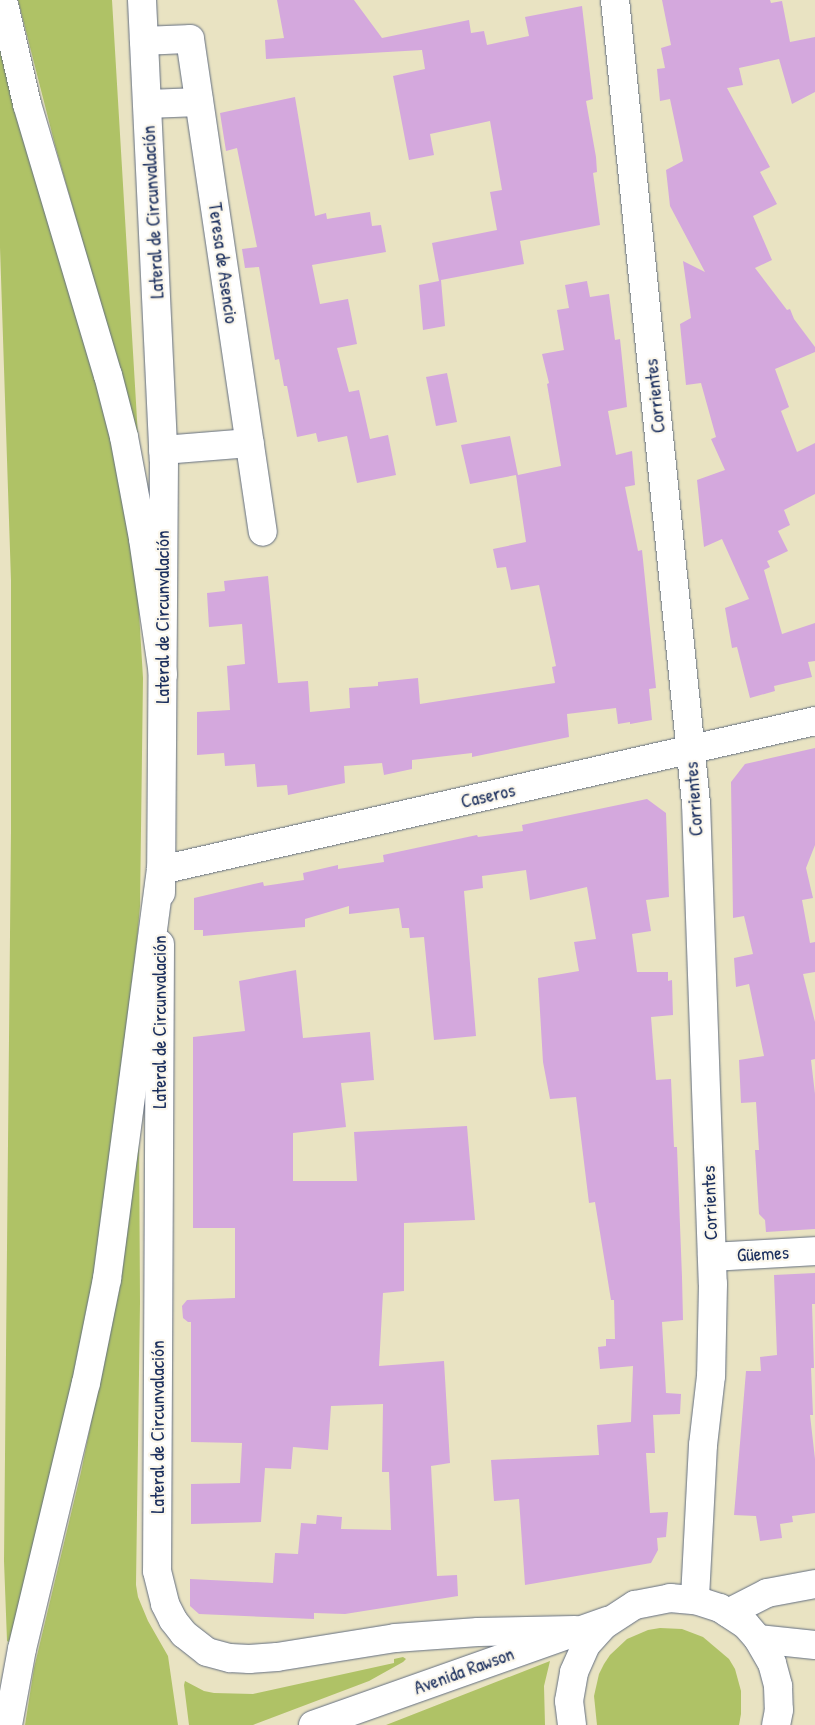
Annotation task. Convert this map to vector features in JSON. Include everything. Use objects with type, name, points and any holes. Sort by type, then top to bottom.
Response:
[{"type":"main road","points":[[3,0],[30,113],[108,375],[124,437],[140,521],[163,675]]},
{"type":"main road","name":"Lateral de Circunvalación","points":[[142,0],[163,450],[158,1570],[165,1604],[173,1620],[184,1634],[207,1652],[224,1657],[249,1659],[277,1658],[395,1638],[478,1632],[579,1630]]},
{"type":"main road","name":"Corrientes","points":[[615,0],[696,802],[712,1257],[711,1376],[704,1445],[695,1600]]},
{"type":"main road","name":"Teresa de Asencio","points":[[144,41],[190,39],[263,532]]},
{"type":"main road","points":[[148,104],[199,102]]},
{"type":"main road","points":[[163,450],[250,443]]},
{"type":"main road","name":"Caseros","points":[[161,870],[815,721]]},
{"type":"main road","points":[[8,1725],[22,1649],[86,1383],[107,1279],[161,870]]},
{"type":"main road","name":"Güemes","points":[[712,1257],[815,1251]]},
{"type":"main road","points":[[728,1613],[768,1593],[815,1584]]},
{"type":"main road","points":[[572,1725],[570,1701],[574,1672],[586,1645],[604,1624],[636,1605],[670,1598],[695,1600],[728,1613],[746,1626],[758,1639],[772,1663],[778,1686],[779,1710],[776,1725]]},
{"type":"main road","name":"Avenida Rawson","points":[[313,1725],[615,1618]]},
{"type":"main road","points":[[758,1639],[815,1645]]},
{"type":"green space","points":[[18,0],[112,0],[139,453],[120,373],[55,145]]},
{"type":"green space","points":[[0,37],[112,430],[138,596],[143,678],[140,906],[93,1296],[35,1547],[9,1642],[7,1641],[4,1561],[11,830],[11,581],[0,247]]},
{"type":"green space","points":[[139,1131],[140,1303],[136,1585],[138,1597],[148,1621],[168,1656],[178,1725],[25,1725],[34,1668],[81,1472],[110,1329]]},
{"type":"green space","points":[[660,1628],[682,1629],[703,1637],[729,1659],[735,1669],[741,1691],[739,1725],[597,1725],[594,1696],[599,1674],[604,1664],[610,1655],[627,1639],[648,1630]]},
{"type":"green space","points":[[403,1657],[406,1659],[403,1662],[369,1681],[253,1725],[189,1725],[185,1681],[204,1691],[214,1693],[253,1694],[394,1663],[394,1659]]},
{"type":"green space","points":[[550,1661],[544,1686],[545,1725],[386,1725]]},
{"type":"building","points":[[277,0],[354,0],[382,38],[469,20],[471,33],[484,31],[487,45],[529,36],[525,17],[582,6],[593,99],[586,101],[596,157],[597,172],[593,173],[600,225],[520,241],[524,264],[441,280],[445,326],[423,330],[419,285],[439,281],[432,243],[497,230],[490,192],[502,190],[490,121],[430,134],[434,155],[409,160],[393,76],[425,69],[422,50],[266,59],[265,40],[284,38]]},
{"type":"building","points":[[662,0],[770,0],[771,3],[782,1],[790,42],[815,37],[815,92],[792,104],[779,59],[739,68],[743,85],[727,88],[770,167],[760,172],[777,204],[753,216],[772,260],[755,268],[787,310],[790,309],[794,319],[815,347],[815,352],[775,369],[789,407],[781,411],[797,452],[815,443],[815,494],[784,510],[790,525],[778,531],[788,551],[767,561],[770,567],[764,570],[782,634],[815,623],[815,661],[808,662],[812,677],[774,686],[775,691],[750,698],[737,647],[732,648],[725,608],[749,599],[722,539],[704,547],[697,480],[725,470],[711,439],[716,437],[701,383],[686,385],[680,324],[691,318],[683,261],[705,272],[670,206],[666,170],[683,161],[670,99],[660,101],[657,69],[665,68],[661,48],[671,45]]},
{"type":"building","points":[[295,97],[315,216],[326,213],[327,219],[370,212],[372,226],[381,225],[386,252],[312,265],[320,304],[348,299],[357,344],[337,348],[349,392],[359,390],[370,439],[388,435],[396,475],[357,483],[347,436],[318,442],[316,433],[297,437],[287,386],[284,386],[279,359],[275,360],[259,267],[245,268],[242,249],[257,247],[237,148],[226,151],[220,113]]},
{"type":"building","points":[[587,281],[590,297],[609,294],[615,340],[620,339],[627,407],[608,411],[616,455],[632,451],[635,485],[625,487],[638,551],[642,550],[656,688],[649,689],[652,720],[618,724],[616,708],[567,714],[569,737],[472,757],[472,753],[412,760],[412,769],[384,775],[382,763],[344,766],[345,783],[288,795],[287,785],[257,787],[255,764],[225,766],[224,753],[197,755],[197,712],[230,710],[227,666],[245,664],[242,624],[209,627],[207,593],[225,591],[224,581],[268,576],[278,683],[308,681],[310,712],[350,708],[349,688],[378,686],[378,682],[418,678],[420,704],[555,683],[552,667],[556,666],[539,585],[511,590],[506,567],[497,568],[493,549],[526,542],[516,475],[470,484],[461,445],[510,436],[518,475],[561,466],[547,384],[549,383],[542,354],[564,350],[557,310],[569,308],[565,285]]},
{"type":"building","points":[[447,373],[457,422],[436,426],[426,377]]},
{"type":"building","points":[[815,748],[815,845],[806,868],[813,898],[802,900],[810,943],[815,942],[815,972],[803,974],[815,1022],[815,1059],[811,1060],[815,1094],[815,1229],[766,1232],[765,1220],[759,1214],[755,1150],[759,1150],[756,1102],[741,1103],[739,1060],[764,1056],[749,984],[736,987],[734,958],[753,954],[744,916],[733,918],[731,782],[745,764]]},
{"type":"building","points":[[647,799],[666,813],[669,897],[646,900],[651,931],[632,934],[637,972],[668,972],[668,981],[672,980],[673,1015],[651,1017],[656,1080],[671,1079],[674,1147],[677,1147],[682,1277],[683,1320],[662,1322],[666,1393],[681,1394],[680,1414],[653,1415],[655,1453],[646,1453],[650,1513],[668,1512],[666,1537],[657,1538],[658,1550],[651,1563],[525,1585],[519,1499],[494,1501],[491,1460],[599,1455],[597,1425],[631,1422],[633,1366],[600,1369],[598,1347],[606,1346],[606,1339],[615,1339],[614,1300],[611,1300],[595,1202],[589,1203],[576,1097],[550,1099],[543,1062],[538,978],[579,971],[574,942],[596,939],[587,887],[530,900],[526,870],[482,876],[483,888],[464,891],[476,1036],[434,1040],[424,937],[410,938],[409,928],[402,928],[399,908],[349,914],[349,906],[305,919],[305,927],[203,936],[203,930],[194,930],[194,898],[263,882],[264,886],[304,880],[303,873],[338,865],[338,869],[384,862],[383,855],[477,835],[478,837],[523,831],[522,825]]},
{"type":"building","points":[[296,970],[303,1038],[370,1032],[374,1080],[341,1083],[346,1127],[293,1133],[293,1181],[357,1181],[354,1132],[467,1126],[475,1220],[404,1223],[404,1291],[383,1293],[379,1366],[444,1361],[450,1463],[431,1466],[437,1576],[457,1575],[458,1596],[345,1614],[314,1613],[314,1619],[199,1614],[190,1606],[190,1579],[273,1583],[275,1553],[298,1554],[301,1523],[316,1524],[317,1515],[342,1517],[341,1529],[391,1530],[389,1472],[382,1472],[383,1404],[331,1406],[328,1450],[293,1447],[291,1469],[265,1468],[261,1522],[191,1524],[191,1484],[240,1483],[242,1443],[191,1442],[191,1322],[183,1318],[182,1306],[187,1300],[235,1298],[235,1228],[193,1228],[193,1037],[245,1031],[239,981]]},
{"type":"building","points":[[815,1273],[815,1304],[812,1304],[814,1368],[811,1368],[813,1415],[810,1415],[815,1459],[815,1513],[792,1516],[793,1522],[780,1524],[782,1538],[760,1541],[756,1516],[734,1515],[746,1371],[761,1371],[760,1357],[777,1355],[774,1275]]}]
